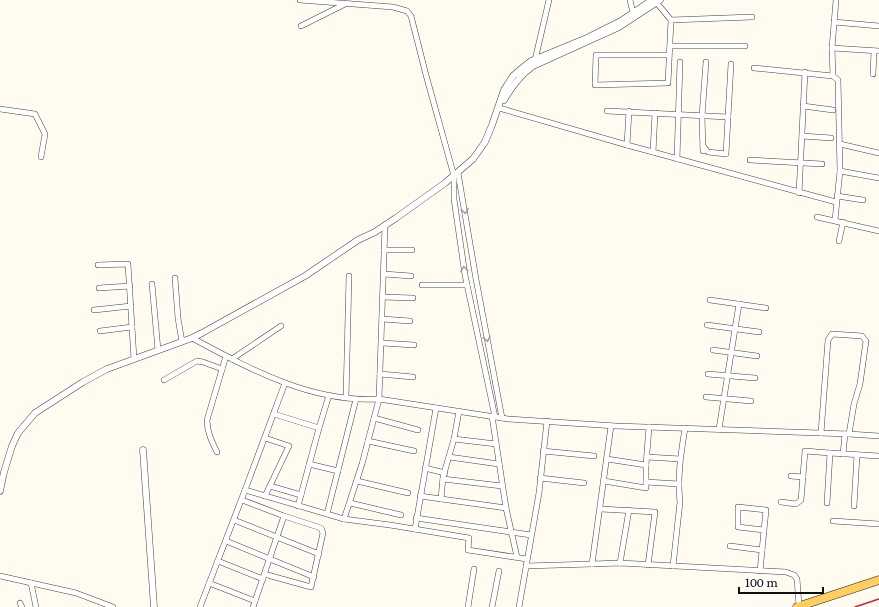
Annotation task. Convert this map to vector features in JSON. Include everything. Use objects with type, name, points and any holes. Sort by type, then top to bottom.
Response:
[{"type":"main road","points":[[798,607],[879,580]]},
{"type":"street","points":[[300,0],[399,8],[407,11],[411,16],[426,75],[464,201],[476,279],[502,418]]},
{"type":"street","points":[[537,62],[549,0]]},
{"type":"street","points":[[630,0],[633,13]]},
{"type":"street","points":[[833,76],[832,48],[836,0]]},
{"type":"street","points":[[301,26],[347,3]]},
{"type":"street","points":[[537,62],[621,21],[653,3]]},
{"type":"street","points":[[0,491],[1,481],[12,446],[18,434],[35,413],[82,382],[107,369],[192,338],[299,280],[358,240],[385,225],[456,174],[473,159],[485,142],[499,108],[504,90],[513,76],[521,69],[608,33],[653,3]]},
{"type":"street","points":[[653,3],[671,20],[752,17]]},
{"type":"street","points":[[669,55],[596,55],[595,85],[668,83],[671,20]]},
{"type":"street","points":[[834,22],[879,26]]},
{"type":"street","points":[[670,46],[745,46]]},
{"type":"street","points":[[832,48],[877,51],[873,74]]},
{"type":"street","points":[[677,159],[680,62]]},
{"type":"street","points":[[706,62],[702,116],[703,148],[708,152],[726,154],[731,64]]},
{"type":"street","points":[[754,68],[805,72],[833,76],[838,80],[840,171],[835,220]]},
{"type":"street","points":[[799,193],[805,72]]},
{"type":"street","points":[[803,106],[833,110]]},
{"type":"street","points":[[499,108],[836,203]]},
{"type":"street","points":[[0,109],[35,114],[45,134],[41,157]]},
{"type":"street","points":[[607,111],[728,117]]},
{"type":"street","points":[[628,145],[629,111]]},
{"type":"street","points":[[653,152],[654,113]]},
{"type":"street","points":[[802,136],[831,138]]},
{"type":"street","points":[[840,144],[879,153]]},
{"type":"street","points":[[750,160],[822,164]]},
{"type":"street","points":[[840,171],[879,178]]},
{"type":"street","points":[[456,174],[454,199],[467,285],[493,417],[506,508],[517,557]]},
{"type":"street","points":[[837,196],[863,200]]},
{"type":"street","points":[[817,216],[879,231]]},
{"type":"street","points":[[839,241],[843,222]]},
{"type":"street","points":[[344,519],[357,481],[379,399],[385,225]]},
{"type":"street","points":[[384,250],[412,250]]},
{"type":"street","points":[[98,265],[128,264],[134,359]]},
{"type":"street","points":[[384,274],[411,276]]},
{"type":"street","points":[[346,397],[349,276]]},
{"type":"street","points":[[175,278],[178,318],[182,342]]},
{"type":"street","points":[[152,284],[158,350]]},
{"type":"street","points":[[422,285],[467,285]]},
{"type":"street","points":[[99,288],[130,286]]},
{"type":"street","points":[[383,297],[413,298]]},
{"type":"street","points":[[710,300],[766,308]]},
{"type":"street","points":[[719,429],[739,304]]},
{"type":"street","points":[[94,310],[131,306]]},
{"type":"street","points":[[382,319],[410,321]]},
{"type":"street","points":[[707,325],[759,332]]},
{"type":"street","points":[[217,452],[209,437],[207,420],[222,369],[229,358],[281,326]]},
{"type":"street","points":[[100,331],[132,327]]},
{"type":"street","points":[[821,433],[828,340],[832,334],[862,336],[866,341],[860,384],[843,454]]},
{"type":"street","points":[[192,338],[229,358],[285,383],[313,393],[356,399],[379,399],[502,418],[611,426],[879,436]]},
{"type":"street","points":[[382,344],[414,345]]},
{"type":"street","points":[[713,350],[757,356]]},
{"type":"street","points":[[164,380],[198,361],[222,369]]},
{"type":"street","points":[[380,374],[413,377]]},
{"type":"street","points":[[708,374],[755,378]]},
{"type":"street","points":[[207,607],[201,606],[285,383]]},
{"type":"street","points":[[298,506],[329,395]]},
{"type":"street","points":[[706,397],[752,401]]},
{"type":"street","points":[[327,514],[356,399]]},
{"type":"street","points":[[415,529],[436,408]]},
{"type":"street","points":[[441,499],[443,479],[454,438],[459,411]]},
{"type":"street","points":[[274,414],[319,428]]},
{"type":"street","points":[[374,418],[418,430]]},
{"type":"street","points":[[519,607],[540,478],[546,421]]},
{"type":"street","points":[[592,564],[601,509],[611,426]]},
{"type":"street","points":[[604,481],[646,488],[649,427]]},
{"type":"street","points":[[673,566],[680,502],[680,459],[686,428]]},
{"type":"street","points":[[265,438],[289,446],[265,496]]},
{"type":"street","points":[[454,438],[496,444]]},
{"type":"street","points":[[368,440],[414,451]]},
{"type":"street","points":[[143,450],[154,607]]},
{"type":"street","points":[[543,451],[594,456]]},
{"type":"street","points":[[781,502],[796,504],[801,500],[805,451],[879,456]]},
{"type":"street","points":[[827,503],[830,453]]},
{"type":"street","points":[[854,506],[857,455]]},
{"type":"street","points":[[449,457],[499,464]]},
{"type":"street","points":[[647,457],[680,459]]},
{"type":"street","points":[[607,459],[646,465]]},
{"type":"street","points":[[309,464],[338,472]]},
{"type":"street","points":[[425,468],[445,473]]},
{"type":"street","points":[[790,476],[803,477]]},
{"type":"street","points":[[540,478],[584,483]]},
{"type":"street","points":[[443,479],[502,486]]},
{"type":"street","points":[[357,481],[408,493]]},
{"type":"street","points":[[646,482],[679,484]]},
{"type":"street","points":[[270,486],[301,495]]},
{"type":"street","points":[[245,490],[344,519],[470,538],[468,550],[527,559]]},
{"type":"street","points":[[420,496],[506,508]]},
{"type":"street","points":[[218,561],[264,577],[311,587],[323,533],[321,528],[242,500]]},
{"type":"street","points":[[350,503],[401,515]]},
{"type":"street","points":[[760,571],[766,510],[738,507],[738,527],[764,530]]},
{"type":"street","points":[[601,509],[656,512],[648,564]]},
{"type":"street","points":[[620,563],[629,510]]},
{"type":"street","points":[[253,607],[284,516]]},
{"type":"street","points":[[416,518],[531,535]]},
{"type":"street","points":[[234,520],[319,554]]},
{"type":"street","points":[[833,521],[879,524]]},
{"type":"street","points":[[226,542],[314,577]]},
{"type":"street","points":[[730,546],[762,550]]},
{"type":"street","points":[[526,566],[620,563],[786,572],[794,575],[797,579],[798,607]]},
{"type":"street","points":[[468,607],[474,569]]},
{"type":"street","points":[[492,607],[499,571]]},
{"type":"street","points":[[0,576],[76,593],[113,607]]},
{"type":"street","points":[[31,583],[36,607]]},
{"type":"street","points":[[209,583],[255,601]]},
{"type":"railway","points":[[855,607],[879,599]]}]
